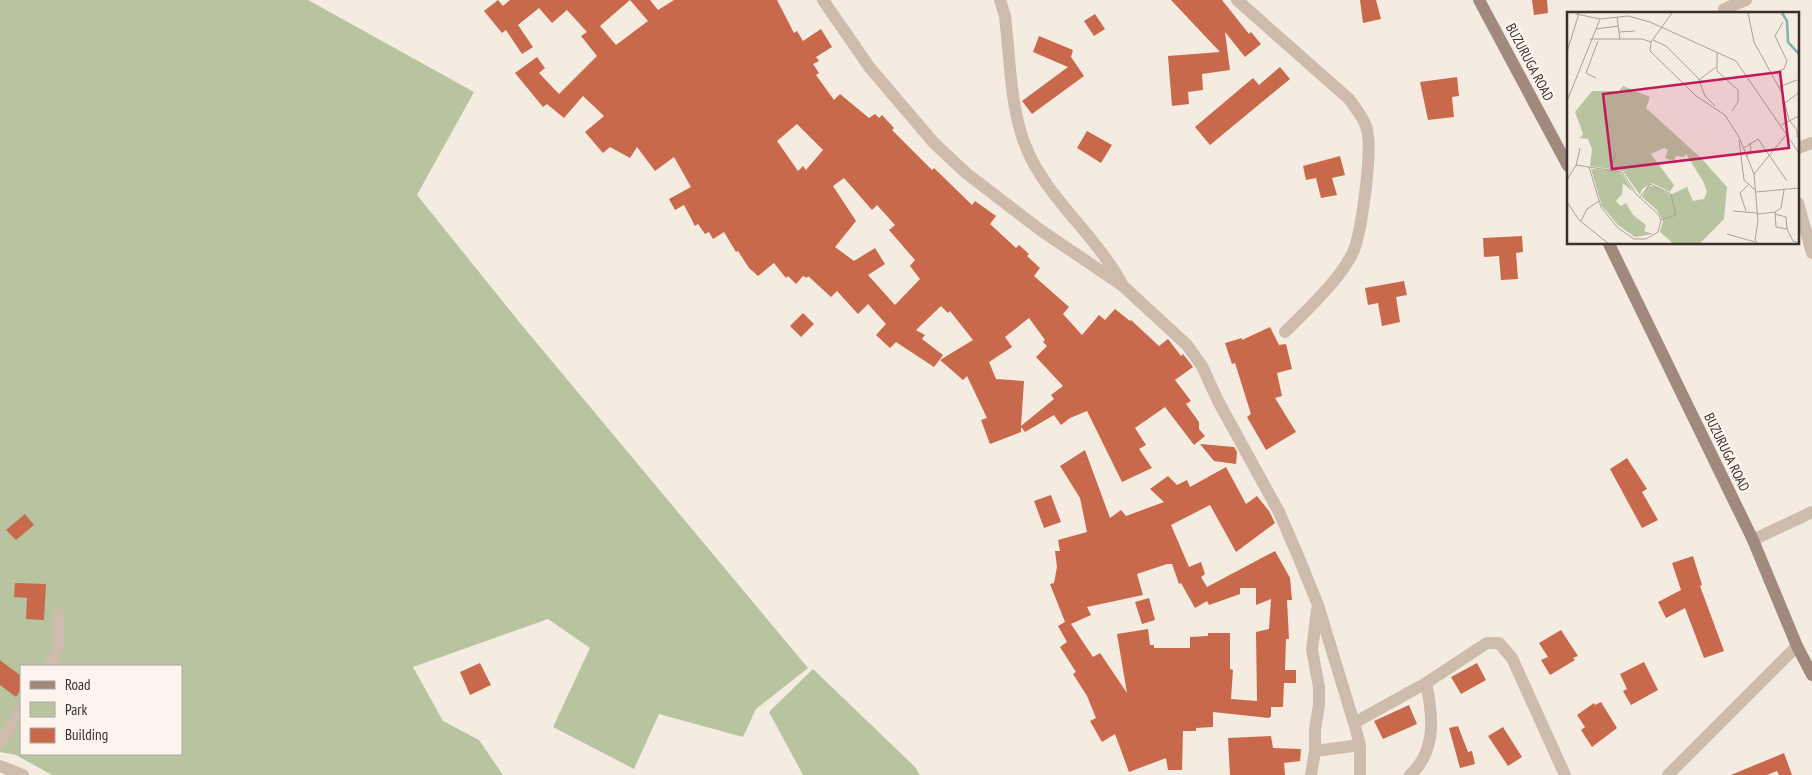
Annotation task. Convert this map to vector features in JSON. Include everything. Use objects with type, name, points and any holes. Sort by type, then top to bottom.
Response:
[{"type":"main road","name":"BUZURUGA ROAD","points":[[1479,0],[1567,164]]},
{"type":"main road","name":"BUZURUGA ROAD","points":[[1609,245],[1754,540],[1797,646],[1812,675]]},
{"type":"street","points":[[823,0],[870,68],[934,143],[966,173],[1039,229],[1123,286],[1187,345],[1202,366],[1218,401],[1279,512],[1318,606],[1360,745],[1360,775]]},
{"type":"street","points":[[1000,0],[1005,16],[1017,115],[1026,147],[1050,189],[1101,250],[1123,286]]},
{"type":"street","points":[[1238,0],[1349,99],[1362,116],[1368,135],[1361,222],[1354,250],[1330,285],[1285,332]]},
{"type":"street","points":[[1723,8],[1746,0]]},
{"type":"street","points":[[1800,147],[1812,143]]},
{"type":"street","points":[[1800,210],[1812,253]]},
{"type":"street","points":[[1754,540],[1812,512]]},
{"type":"street","points":[[1311,775],[1315,751],[1315,729],[1320,687],[1312,650],[1318,606]]},
{"type":"street","points":[[50,665],[58,647],[58,614]]},
{"type":"street","points":[[1354,723],[1426,683],[1487,643],[1499,643],[1512,658],[1565,775]]},
{"type":"street","points":[[1668,775],[1797,646]]},
{"type":"street","points":[[1410,775],[1424,758],[1433,725],[1426,683]]},
{"type":"street","points":[[0,744],[20,712]]},
{"type":"street","points":[[1315,751],[1360,745]]},
{"type":"street","points":[[0,766],[23,775]]},
{"type":"green space","points":[[0,0],[308,0],[474,92],[417,195],[520,323],[808,668],[756,709],[743,737],[659,714],[634,769],[553,727],[590,648],[548,619],[413,667],[443,721],[479,740],[503,775],[52,775],[16,755],[0,752]]},
{"type":"green space","points":[[813,669],[915,767],[920,775],[803,775],[769,712]]},
{"type":"building","points":[[498,0],[503,6],[510,0],[630,0],[650,0],[658,10],[674,0],[777,0],[794,33],[797,31],[803,41],[821,29],[832,47],[816,57],[819,61],[813,64],[819,73],[816,75],[834,100],[840,94],[869,118],[875,114],[879,118],[882,115],[894,128],[892,130],[932,170],[934,168],[972,205],[975,201],[996,216],[990,224],[1016,248],[1019,245],[1029,254],[1027,256],[1040,268],[1034,276],[1069,307],[1063,314],[1082,335],[1099,315],[1105,320],[1115,309],[1131,320],[1159,346],[1168,339],[1181,356],[1183,354],[1193,367],[1175,380],[1191,401],[1186,404],[1199,422],[1199,429],[1205,436],[1194,445],[1165,407],[1135,428],[1146,445],[1139,449],[1152,468],[1122,482],[1087,411],[1070,418],[1061,425],[1054,415],[1025,432],[1021,427],[1021,432],[990,444],[981,420],[987,418],[967,376],[963,380],[940,360],[973,340],[950,311],[948,313],[941,306],[916,330],[925,335],[922,339],[943,355],[934,367],[896,342],[890,348],[876,335],[886,324],[868,304],[858,314],[837,291],[831,297],[808,276],[807,278],[803,276],[796,284],[788,276],[786,278],[774,263],[758,276],[749,268],[738,251],[736,252],[724,232],[713,239],[709,232],[705,234],[698,224],[695,226],[684,205],[675,210],[669,199],[691,187],[674,157],[655,171],[637,147],[630,158],[610,147],[603,153],[585,132],[604,116],[583,96],[564,118],[547,104],[543,107],[515,73],[537,57],[545,68],[539,73],[559,94],[597,56],[581,36],[587,32],[567,10],[552,23],[539,8],[518,25],[533,47],[522,54],[506,30],[502,33],[484,11]],"holes":[[[630,0],[648,21],[616,45],[600,26]],[[797,124],[823,150],[806,170],[803,166],[798,171],[777,141]],[[844,178],[872,210],[877,205],[895,225],[889,230],[915,260],[910,266],[920,279],[895,305],[868,275],[885,264],[875,248],[854,261],[835,247],[856,221],[833,186]],[[1029,318],[1045,340],[1043,342],[1047,346],[1036,357],[1063,386],[1051,395],[1054,399],[1021,426],[1024,381],[996,379],[989,362],[1012,347],[1005,337]]]},
{"type":"building","points":[[1171,0],[1222,0],[1249,34],[1251,32],[1261,44],[1245,57],[1225,32],[1230,70],[1202,74],[1203,90],[1188,92],[1189,104],[1172,106],[1168,56],[1220,52]]},
{"type":"building","points":[[1360,0],[1376,0],[1381,19],[1363,23]]},
{"type":"building","points":[[1532,0],[1547,0],[1548,13],[1534,15]]},
{"type":"building","points":[[1095,14],[1105,29],[1094,36],[1084,21]]},
{"type":"building","points":[[1039,36],[1073,50],[1071,57],[1084,76],[1032,114],[1022,101],[1068,67],[1033,52]]},
{"type":"building","points":[[1280,67],[1290,79],[1210,145],[1195,127],[1253,78],[1259,85]]},
{"type":"building","points":[[1457,77],[1459,96],[1452,97],[1454,117],[1428,120],[1420,82]]},
{"type":"building","points":[[1087,131],[1112,145],[1101,163],[1077,148]]},
{"type":"building","points":[[1340,156],[1345,175],[1332,178],[1337,195],[1321,198],[1316,178],[1306,180],[1303,166]]},
{"type":"building","points":[[1522,236],[1523,252],[1516,253],[1518,279],[1501,280],[1499,256],[1484,257],[1483,238]]},
{"type":"building","points":[[1404,281],[1407,295],[1396,297],[1400,322],[1382,326],[1378,303],[1368,305],[1365,288]]},
{"type":"building","points":[[803,313],[814,324],[801,337],[790,326]]},
{"type":"building","points":[[1270,327],[1279,345],[1286,344],[1292,369],[1277,373],[1282,396],[1275,398],[1296,432],[1266,450],[1247,417],[1251,414],[1235,363],[1232,364],[1225,343],[1242,338],[1242,340]]},
{"type":"building","points":[[1200,444],[1234,447],[1237,452],[1236,464],[1214,461]]},
{"type":"building","points":[[1085,450],[1110,518],[1121,510],[1126,516],[1164,502],[1150,489],[1168,476],[1177,485],[1187,480],[1190,487],[1226,467],[1246,504],[1257,496],[1269,511],[1275,523],[1236,552],[1210,505],[1171,525],[1189,567],[1201,562],[1205,574],[1201,577],[1207,587],[1275,551],[1290,578],[1292,600],[1287,600],[1289,639],[1286,639],[1285,670],[1296,670],[1296,683],[1284,683],[1283,707],[1271,707],[1271,716],[1269,718],[1213,712],[1213,727],[1196,728],[1196,731],[1183,731],[1182,770],[1168,770],[1166,758],[1129,772],[1115,734],[1102,742],[1090,721],[1096,718],[1087,696],[1073,674],[1076,672],[1060,647],[1067,642],[1058,626],[1065,622],[1050,584],[1054,583],[1057,567],[1055,551],[1060,551],[1058,540],[1087,532],[1080,498],[1060,466]],"holes":[[[1172,564],[1179,584],[1181,583],[1195,608],[1207,601],[1209,605],[1240,594],[1240,588],[1256,588],[1256,605],[1271,599],[1269,629],[1256,632],[1257,701],[1231,699],[1233,670],[1230,669],[1230,633],[1208,633],[1208,636],[1190,637],[1190,648],[1154,648],[1154,645],[1150,645],[1148,629],[1117,634],[1127,693],[1100,653],[1093,657],[1071,624],[1091,615],[1087,607],[1143,595],[1137,574]]]},
{"type":"building","points":[[1627,458],[1647,489],[1642,492],[1658,520],[1642,528],[1610,469]]},
{"type":"building","points":[[1051,495],[1061,522],[1044,528],[1034,501]]},
{"type":"building","points":[[25,514],[34,525],[16,540],[6,530]]},
{"type":"building","points":[[1693,556],[1702,585],[1700,586],[1724,651],[1704,658],[1685,608],[1666,618],[1658,602],[1681,590],[1672,563]]},
{"type":"building","points":[[15,583],[46,584],[44,620],[26,619],[27,598],[14,597]]},
{"type":"building","points":[[1149,598],[1155,620],[1142,624],[1135,602]]},
{"type":"building","points":[[1561,630],[1578,656],[1573,658],[1575,660],[1550,675],[1541,660],[1548,657],[1539,643]]},
{"type":"building","points":[[0,660],[20,675],[20,691],[16,697],[0,685]]},
{"type":"building","points":[[1644,662],[1658,690],[1631,705],[1623,691],[1627,689],[1620,674]]},
{"type":"building","points":[[480,663],[491,685],[470,695],[460,672]]},
{"type":"building","points":[[1477,663],[1486,680],[1461,694],[1451,677]]},
{"type":"building","points":[[1601,702],[1617,728],[1592,747],[1581,730],[1585,727],[1577,715],[1594,703],[1595,705]]},
{"type":"building","points":[[1409,705],[1417,724],[1383,739],[1374,721]]},
{"type":"building","points":[[1458,726],[1468,752],[1472,751],[1475,764],[1460,768],[1449,728]]},
{"type":"building","points":[[1503,727],[1522,757],[1508,766],[1488,736]]},
{"type":"building","points":[[1271,736],[1273,748],[1301,749],[1300,761],[1284,763],[1285,775],[1230,775],[1228,738]]},
{"type":"building","points":[[1784,753],[1792,775],[1779,775],[1777,771],[1767,775],[1731,775]]}]
